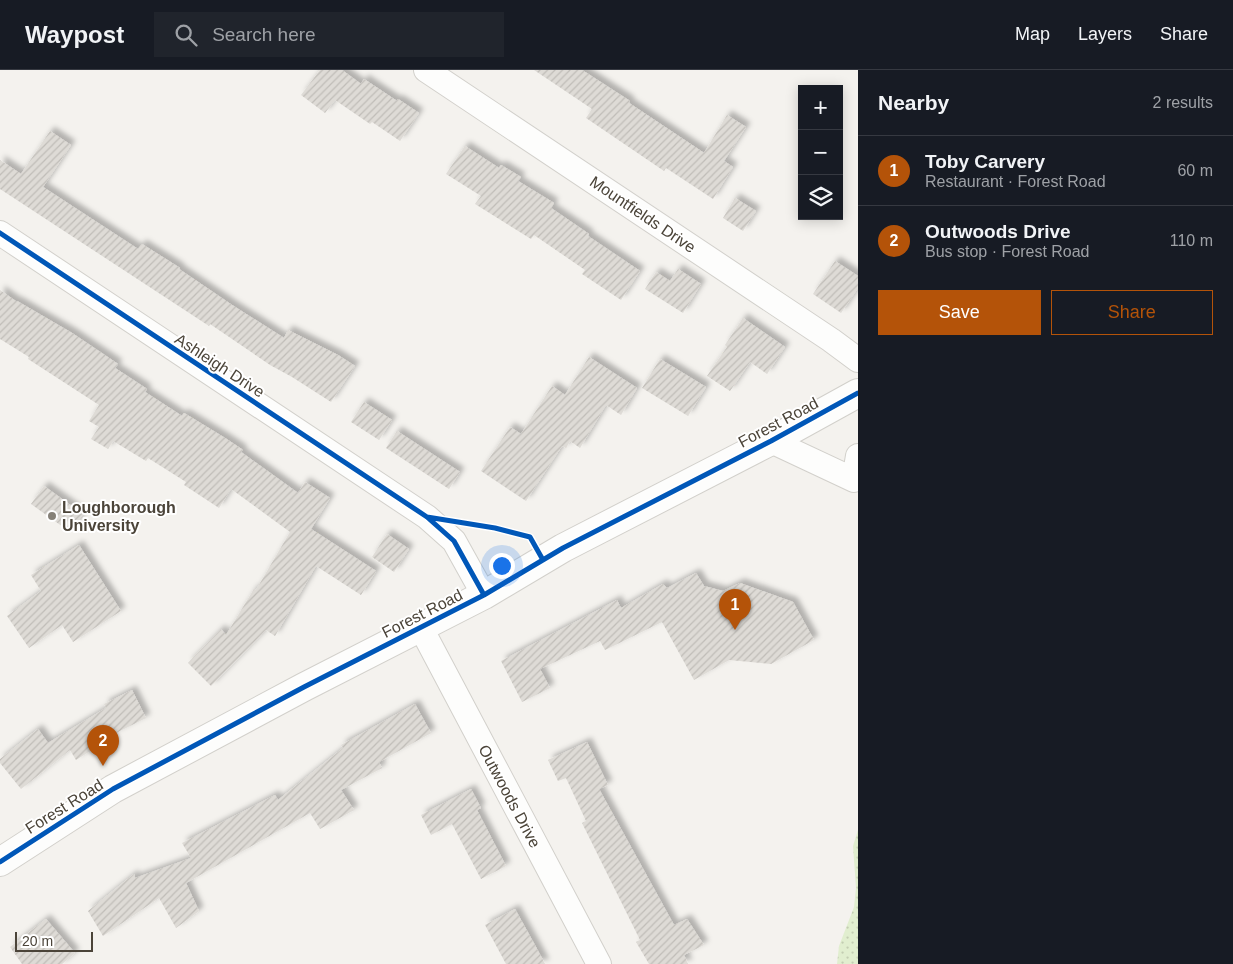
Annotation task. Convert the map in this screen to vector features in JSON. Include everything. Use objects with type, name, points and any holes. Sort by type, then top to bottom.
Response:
[{"type":"street","name":"Mountfields Drive","points":[[426,70],[831,340],[858,360]]},
{"type":"street","name":"Ashleigh Drive","points":[[0,233],[428,517],[454,541],[484,595]]},
{"type":"street","name":"Forest Road","points":[[0,862],[113,789],[304,687],[484,595],[563,548],[772,442],[858,393]]},
{"type":"street","points":[[772,442],[856,484],[858,456]]},
{"type":"street","name":"Outwoods Drive","points":[[421,628],[599,964]]},
{"type":"green space","points":[[858,830],[858,964],[837,964],[839,946],[854,907],[856,888],[853,846]]},
{"type":"building","points":[[320,70],[342,70],[361,84],[364,79],[419,113],[400,141],[372,122],[370,124],[335,100],[325,113],[301,95]]},
{"type":"building","points":[[534,70],[582,70],[704,153],[727,115],[746,127],[724,161],[733,167],[713,199],[666,168],[664,171],[586,118],[592,109]]},
{"type":"building","points":[[50,131],[71,145],[43,187],[138,249],[142,244],[284,338],[288,330],[338,355],[355,366],[331,402],[270,365],[210,324],[209,326],[0,189],[0,160],[21,174]]},
{"type":"building","points":[[465,146],[499,168],[501,165],[521,177],[518,181],[554,203],[551,208],[640,271],[621,300],[582,274],[585,270],[534,235],[531,239],[475,204],[481,196],[446,174]]},
{"type":"building","points":[[735,198],[756,211],[743,231],[723,218]]},
{"type":"building","points":[[835,261],[858,276],[858,288],[841,313],[813,294]]},
{"type":"building","points":[[678,269],[701,284],[683,313],[645,289],[656,272],[670,281]]},
{"type":"building","points":[[0,290],[17,302],[72,333],[118,364],[115,368],[147,389],[145,392],[182,416],[184,413],[225,438],[243,450],[241,452],[298,493],[305,482],[330,498],[311,529],[376,571],[361,595],[316,566],[275,636],[266,630],[211,686],[188,663],[221,629],[226,635],[254,589],[256,590],[290,532],[231,489],[219,508],[184,485],[186,482],[148,458],[146,461],[113,441],[108,449],[91,439],[99,427],[89,421],[99,405],[0,339]]},
{"type":"building","points":[[743,318],[785,347],[767,374],[750,362],[730,391],[707,376],[727,347],[725,345]]},
{"type":"building","points":[[589,357],[637,388],[621,415],[606,405],[580,448],[570,441],[566,448],[562,446],[526,501],[481,471],[510,427],[521,434],[552,386],[565,395]]},
{"type":"building","points":[[660,359],[706,387],[688,416],[642,388]]},
{"type":"building","points":[[364,402],[392,420],[379,440],[351,422]]},
{"type":"building","points":[[397,431],[460,472],[449,489],[386,448]]},
{"type":"building","points":[[44,486],[83,514],[70,532],[31,504]]},
{"type":"building","points":[[387,534],[409,549],[394,572],[372,557]]},
{"type":"building","points":[[79,545],[121,611],[73,642],[62,625],[29,648],[7,616],[41,591],[31,575]]},
{"type":"building","points":[[696,573],[704,586],[723,591],[740,583],[793,602],[814,640],[771,664],[729,660],[694,680],[662,622],[605,650],[600,641],[540,669],[550,688],[522,702],[501,661],[617,600],[621,608],[663,584],[667,588]]},
{"type":"building","points":[[132,690],[146,718],[108,737],[109,739],[76,760],[70,750],[21,789],[0,763],[0,759],[38,729],[48,743],[106,708],[104,704]]},
{"type":"building","points":[[415,704],[431,733],[379,762],[382,768],[341,790],[354,810],[320,829],[310,813],[186,883],[199,911],[176,928],[159,898],[103,936],[88,911],[134,874],[135,878],[191,858],[182,843],[275,795],[278,800],[343,748],[341,745]]},
{"type":"building","points":[[587,742],[608,785],[599,789],[674,925],[687,919],[704,945],[684,955],[688,964],[649,964],[636,942],[640,940],[582,823],[586,821],[566,778],[558,781],[548,760]]},
{"type":"building","points":[[471,789],[481,808],[477,810],[506,866],[481,879],[452,824],[431,835],[421,815]]},
{"type":"building","points":[[515,909],[545,964],[506,964],[485,925]]},
{"type":"building","points":[[46,919],[75,953],[62,964],[22,964],[10,947]]},
{"type":"cycle path","points":[[0,233],[427,517],[454,541],[484,595]]},
{"type":"cycle path","points":[[0,862],[113,789],[304,687],[484,595],[563,548],[771,441],[858,393]]},
{"type":"cycle path","points":[[427,517],[495,528],[530,537],[543,560]]},
{"type":"place","name":"Loughborough University","points":[[52,516]]},
{"type":"place","name":"Toby Carvery","points":[[735,630]]},
{"type":"place","name":"Outwoods Drive","points":[[103,766]]}]
